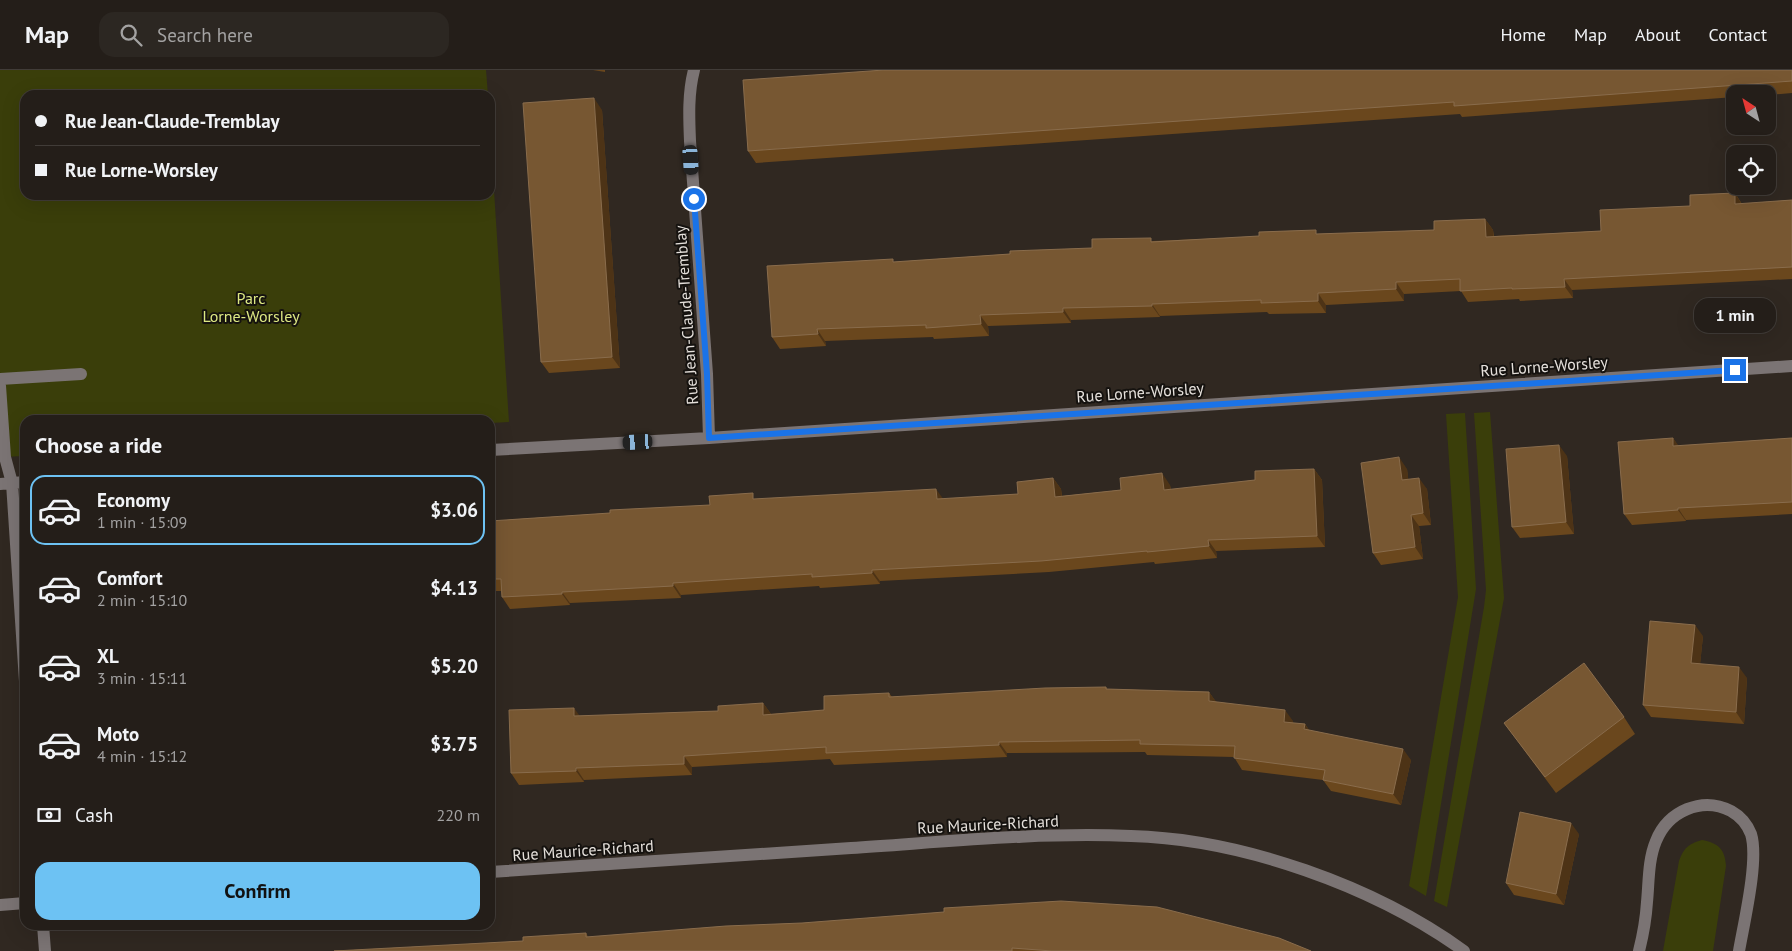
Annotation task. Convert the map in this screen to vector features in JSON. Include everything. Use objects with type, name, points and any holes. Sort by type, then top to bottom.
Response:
[{"type":"street","name":"Rue Jean-Claude-Tremblay","points":[[694,70],[689,105],[690,141],[707,374],[709,438]]},
{"type":"street","name":"Rue Lorne-Worsley","points":[[495,450],[709,438],[1792,366]]},
{"type":"street","points":[[0,380],[81,374]]},
{"type":"street","points":[[0,386],[6,483],[20,629]]},
{"type":"street","points":[[6,483],[20,482]]},
{"type":"street","points":[[1639,951],[1652,857],[1656,842],[1663,828],[1675,816],[1704,804],[1720,806],[1734,813],[1745,822],[1754,849],[1753,867],[1739,951]]},
{"type":"street","name":"Rue Maurice-Richard","points":[[495,872],[983,840],[1088,835],[1134,836],[1226,848],[1298,868],[1346,885],[1383,902],[1464,951]]},
{"type":"street","points":[[0,905],[20,903]]},
{"type":"street","points":[[43,930],[45,951]]},
{"type":"green space","name":"Parc Lorne-Worsley","points":[[0,70],[486,70],[488,90],[20,90],[20,200],[495,200],[509,422],[495,423],[495,415],[20,415],[20,456],[0,457]]},
{"type":"green space","points":[[1490,412],[1504,598],[1447,907],[1434,901],[1486,590],[1474,413]]},
{"type":"green space","points":[[1465,413],[1476,589],[1426,896],[1409,886],[1458,597],[1446,414]]},
{"type":"green space","points":[[1702,840],[1720,848],[1724,855],[1726,866],[1713,951],[1663,951],[1679,861],[1687,847]]},
{"type":"building","points":[[884,70],[1792,70],[1792,81],[1454,106],[1454,102],[748,151],[743,80]]},
{"type":"building","points":[[594,98],[612,357],[541,362],[523,103]]},
{"type":"building","points":[[1726,193],[1726,195],[1735,195],[1735,204],[1792,200],[1792,267],[1564,279],[1565,287],[1460,291],[1460,279],[1396,282],[1396,289],[1318,293],[1318,301],[1261,303],[1261,300],[1152,304],[1152,306],[1063,308],[1063,312],[980,315],[981,324],[926,328],[926,325],[817,329],[818,334],[772,337],[767,266],[893,259],[893,262],[1010,254],[1010,251],[1092,248],[1092,239],[1151,238],[1151,242],[1259,236],[1259,232],[1316,230],[1316,234],[1434,230],[1434,221],[1485,219],[1486,237],[1601,231],[1600,210],[1690,206],[1690,195]]},
{"type":"building","points":[[1673,438],[1673,446],[1792,438],[1792,502],[1678,508],[1678,510],[1624,514],[1618,442]]},
{"type":"building","points":[[1559,445],[1566,522],[1512,527],[1506,449]]},
{"type":"building","points":[[1399,457],[1402,480],[1419,478],[1423,513],[1411,515],[1415,547],[1373,553],[1361,463]]},
{"type":"building","points":[[1314,469],[1317,536],[1208,540],[1209,546],[1041,561],[872,570],[872,573],[812,577],[812,574],[673,583],[673,586],[562,592],[562,594],[502,597],[501,579],[495,579],[495,521],[610,513],[610,510],[710,505],[709,496],[753,493],[753,499],[936,489],[937,499],[1018,494],[1017,482],[1053,478],[1055,497],[1121,490],[1120,478],[1162,473],[1164,490],[1255,480],[1255,471]]},
{"type":"building","points":[[1650,621],[1695,625],[1691,663],[1739,667],[1736,712],[1643,705]]},
{"type":"building","points":[[1584,663],[1624,717],[1545,777],[1504,723]]},
{"type":"building","points":[[1106,687],[1106,689],[1209,692],[1209,701],[1285,710],[1284,722],[1305,724],[1304,729],[1403,749],[1393,794],[1323,780],[1325,770],[1234,758],[1235,746],[1140,744],[1140,740],[999,742],[999,745],[826,753],[826,747],[684,756],[684,764],[576,768],[576,771],[511,773],[509,710],[574,708],[574,716],[718,711],[718,706],[763,703],[763,715],[824,710],[824,696],[889,693],[889,697],[1045,688]]},
{"type":"building","points":[[1520,812],[1571,823],[1556,894],[1506,883]]},
{"type":"building","points":[[1061,901],[1157,907],[1279,938],[1311,951],[1052,951],[1012,948],[1012,951],[334,951],[523,941],[523,937],[586,933],[586,937],[726,926],[802,923],[944,912],[944,908]]},
{"type":"route","points":[[694,199],[707,374],[709,438],[1735,370]]}]
